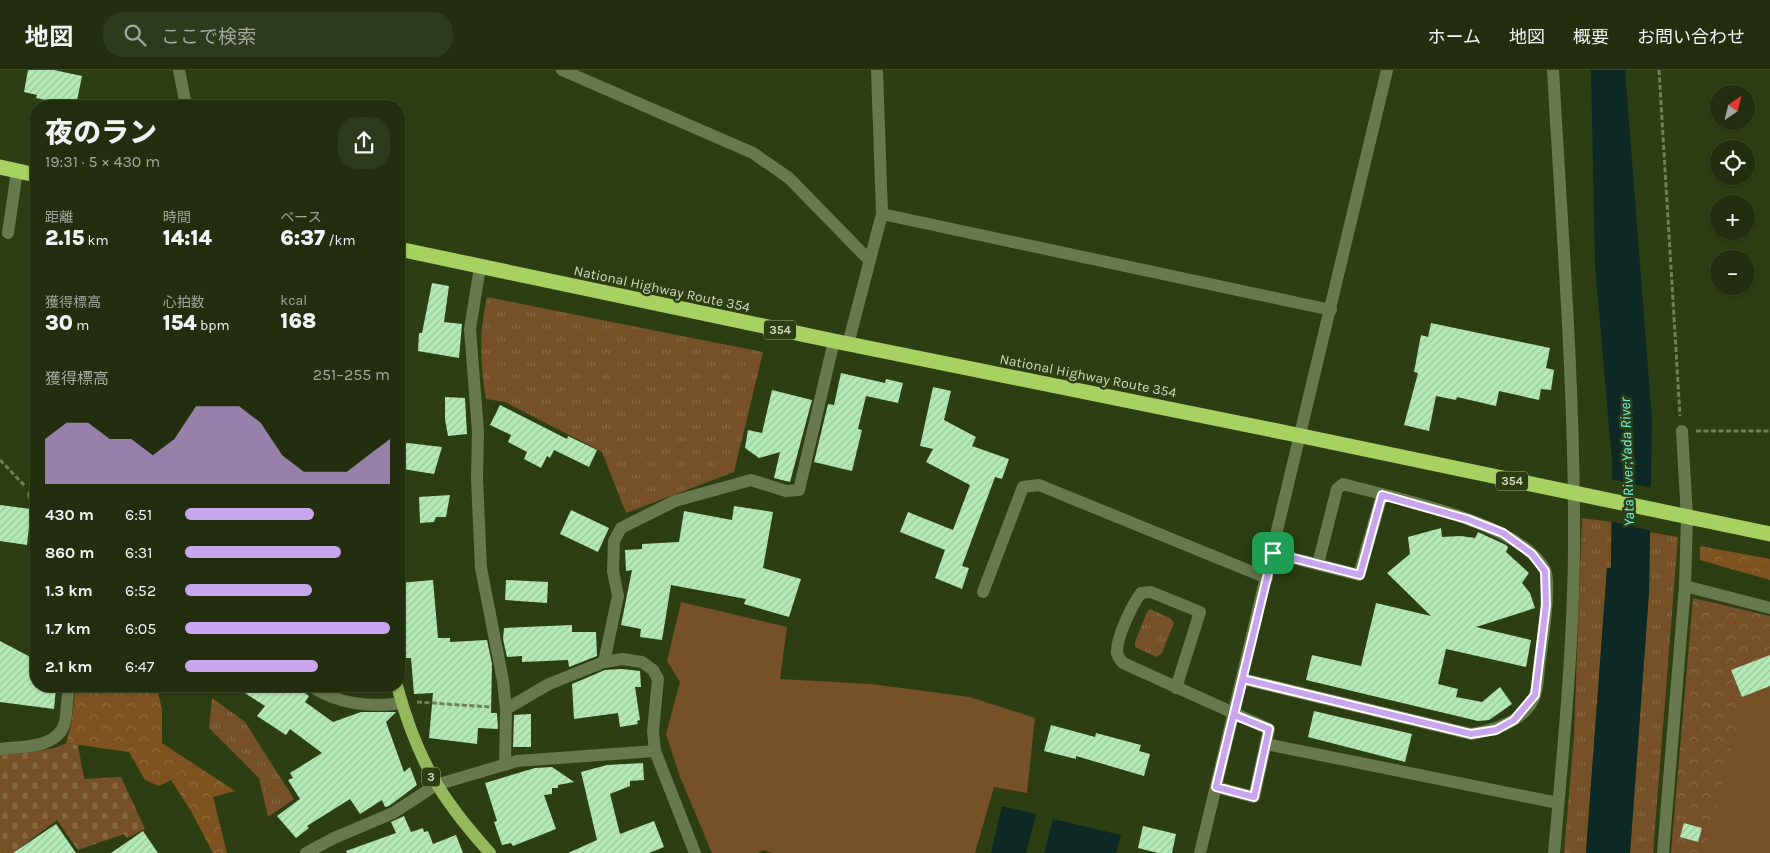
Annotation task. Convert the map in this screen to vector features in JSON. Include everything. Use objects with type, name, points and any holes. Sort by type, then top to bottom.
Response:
[{"type":"highway","points":[[0,167],[30,173]]},
{"type":"highway","name":"National Highway Route 354","points":[[405,250],[841,343],[1302,436],[1770,534]]},
{"type":"main road","name":"3","points":[[399,692],[420,755],[436,785],[490,853]]},
{"type":"street","points":[[179,70],[185,100]]},
{"type":"street","points":[[562,70],[754,153],[789,178],[869,260]]},
{"type":"street","points":[[604,662],[618,596],[613,571],[614,541],[621,528],[675,501],[751,480],[786,491],[799,490],[841,343],[869,260],[882,214],[877,70]]},
{"type":"street","points":[[1200,853],[1302,436],[1387,70]]},
{"type":"street","points":[[1553,70],[1570,377],[1579,495],[1574,551],[1570,679],[1554,853]]},
{"type":"street","points":[[8,233],[17,171]]},
{"type":"street","points":[[882,214],[1331,310]]},
{"type":"street","points":[[480,267],[470,329],[478,432],[477,479],[481,568],[503,681],[506,708],[505,765]]},
{"type":"street","points":[[1663,853],[1685,586],[1681,516],[1682,431]]},
{"type":"street","points":[[1243,679],[1471,734],[1496,730],[1514,720],[1527,707],[1535,695],[1546,605],[1545,571],[1532,554],[1503,533],[1467,519],[1343,484],[1337,489],[1318,564]]},
{"type":"street","points":[[983,592],[1022,487],[1039,485],[1267,578]]},
{"type":"street","points":[[1273,553],[1360,575],[1382,495]]},
{"type":"street","points":[[1685,586],[1770,608]]},
{"type":"street","points":[[1176,688],[1200,612],[1151,592],[1141,593],[1134,602],[1117,646],[1117,655],[1122,663],[1234,715],[1269,729],[1254,797],[1216,787]]},
{"type":"street","points":[[506,708],[549,684],[604,662],[622,659],[642,662],[653,670],[658,678],[653,731],[656,751],[695,853]]},
{"type":"street","points":[[0,750],[49,742],[58,737],[65,722],[68,692]]},
{"type":"street","points":[[322,692],[335,699],[349,703],[388,705],[402,703]]},
{"type":"street","points":[[1266,744],[1558,803]]},
{"type":"street","points":[[306,853],[334,838],[393,813],[436,785],[517,761],[656,751]]},
{"type":"path","points":[[1659,70],[1672,317],[1682,431],[1770,431]]},
{"type":"path","points":[[0,460],[30,491]]},
{"type":"path","points":[[402,703],[434,702],[506,708]]},
{"type":"green space","points":[[487,297],[763,352],[734,472],[626,513],[602,452],[505,402],[486,399],[481,348]]},
{"type":"green space","points":[[1582,518],[1612,522],[1611,569],[1607,569],[1586,853],[1564,853],[1574,735]]},
{"type":"green space","points":[[1650,532],[1678,537],[1653,853],[1630,853],[1649,592]]},
{"type":"green space","points":[[1700,546],[1770,559],[1770,580],[1700,560]]},
{"type":"green space","points":[[1693,598],[1770,616],[1770,853],[1671,853]]},
{"type":"green space","points":[[681,602],[787,627],[780,679],[871,684],[970,697],[1035,718],[1027,793],[994,787],[975,853],[773,853],[763,850],[758,853],[712,853],[680,777],[666,734],[680,682],[667,661]]},
{"type":"green space","points":[[1150,609],[1170,618],[1174,623],[1162,653],[1157,657],[1135,647],[1135,642]]},
{"type":"green space","points":[[1770,687],[1770,853],[1704,853],[1743,701],[1748,694]]},
{"type":"green space","points":[[75,692],[158,692],[162,709],[162,743],[235,791],[213,797],[227,853],[213,853],[191,811],[171,780],[159,786],[145,780],[129,752],[66,743],[71,726]]},
{"type":"green space","points":[[212,698],[245,722],[294,799],[268,817],[259,778],[209,728]]},
{"type":"green space","points":[[66,743],[78,745],[84,779],[121,777],[145,829],[127,838],[124,834],[78,850],[57,820],[13,853],[0,853],[0,755],[56,748]]},
{"type":"water","name":"Yata River;Yada River","points":[[1591,70],[1625,70],[1652,420],[1649,592],[1630,853],[1586,853],[1607,568],[1611,568],[1612,462],[1595,265]]},
{"type":"water","points":[[1002,806],[1036,814],[1026,853],[991,853]]},
{"type":"water","points":[[1053,819],[1121,835],[1116,853],[1044,853]]},
{"type":"pier","points":[[1610,479],[1653,488],[1652,531],[1609,521]]},
{"type":"building","points":[[28,70],[54,70],[82,76],[77,100],[46,100],[36,98],[37,95],[24,92]]},
{"type":"building","points":[[432,283],[449,286],[444,322],[462,324],[459,358],[418,351],[419,333],[422,333]]},
{"type":"building","points":[[1431,323],[1550,348],[1546,368],[1554,370],[1551,390],[1541,389],[1539,400],[1499,391],[1496,406],[1457,397],[1456,400],[1436,396],[1429,431],[1404,425],[1418,373],[1414,372],[1421,335],[1428,337]]},
{"type":"building","points":[[841,373],[885,383],[886,379],[903,383],[898,403],[866,396],[858,429],[862,430],[852,471],[814,462],[828,404],[834,405]]},
{"type":"building","points":[[933,387],[951,391],[944,420],[976,437],[972,446],[1009,459],[1002,479],[995,477],[962,566],[969,568],[962,589],[935,578],[945,550],[900,532],[908,512],[953,530],[970,485],[926,462],[933,449],[920,446]]},
{"type":"building","points":[[772,390],[812,400],[790,482],[774,478],[780,452],[759,458],[745,448],[748,430],[762,433]]},
{"type":"building","points":[[445,397],[465,398],[467,434],[448,436],[445,419]]},
{"type":"building","points":[[500,405],[567,439],[568,436],[597,450],[589,467],[554,450],[550,458],[547,456],[541,468],[524,459],[527,452],[508,442],[511,435],[490,425]]},
{"type":"building","points":[[405,443],[442,447],[434,474],[405,469]]},
{"type":"building","points":[[450,495],[446,517],[436,517],[434,522],[420,523],[419,497]]},
{"type":"building","points":[[0,505],[30,509],[27,545],[0,541]]},
{"type":"building","points":[[734,506],[773,512],[763,568],[801,579],[789,617],[744,604],[746,599],[671,585],[662,640],[640,637],[641,629],[621,625],[632,570],[626,571],[625,550],[642,549],[642,544],[679,542],[684,511],[732,520]]},
{"type":"building","points":[[571,510],[609,528],[598,552],[560,534]]},
{"type":"building","points":[[1441,528],[1442,537],[1461,536],[1475,538],[1478,532],[1506,545],[1508,547],[1506,552],[1529,573],[1522,583],[1530,593],[1535,608],[1476,627],[1531,640],[1526,667],[1446,649],[1438,684],[1458,689],[1456,697],[1482,702],[1500,687],[1512,704],[1489,720],[1478,721],[1306,680],[1312,655],[1361,666],[1376,603],[1431,616],[1387,573],[1410,554],[1408,537]]},
{"type":"building","points":[[433,580],[438,638],[450,638],[450,642],[487,640],[492,664],[491,713],[497,713],[498,729],[478,728],[477,744],[429,738],[433,693],[414,694],[411,658],[405,658],[405,582]]},
{"type":"building","points":[[506,580],[548,582],[547,603],[505,600]]},
{"type":"building","points":[[572,625],[572,632],[596,632],[597,656],[569,667],[568,660],[522,662],[522,656],[507,657],[503,639],[504,628]]},
{"type":"building","points":[[0,641],[30,657],[30,692],[56,692],[54,709],[0,702]]},
{"type":"building","points":[[1770,655],[1770,686],[1742,697],[1731,670]]},
{"type":"building","points":[[605,670],[640,671],[641,687],[635,687],[640,720],[637,721],[638,724],[620,727],[618,713],[574,719],[572,684]]},
{"type":"building","points":[[243,692],[303,692],[309,696],[305,702],[333,722],[361,712],[396,712],[386,722],[404,772],[410,767],[417,785],[389,806],[385,807],[382,800],[360,814],[350,799],[307,826],[309,828],[296,838],[277,816],[300,799],[288,780],[293,778],[290,773],[322,753],[290,729],[286,735],[257,716],[265,706]]},
{"type":"building","points":[[1314,711],[1412,734],[1405,762],[1308,737]]},
{"type":"building","points":[[531,714],[531,747],[513,747],[514,715]]},
{"type":"building","points":[[1051,725],[1095,737],[1096,733],[1141,745],[1139,751],[1150,754],[1144,776],[1076,756],[1076,759],[1044,751]]},
{"type":"building","points":[[643,763],[644,780],[630,781],[630,786],[610,794],[620,834],[654,821],[664,847],[649,853],[568,853],[597,840],[581,772],[607,765]]},
{"type":"building","points":[[552,767],[574,782],[558,785],[558,788],[552,788],[552,794],[544,795],[556,829],[513,846],[511,843],[502,845],[494,822],[497,821],[485,783],[535,768]]},
{"type":"building","points":[[404,816],[411,832],[423,828],[424,832],[428,831],[433,844],[456,835],[463,853],[347,853],[346,851],[396,833],[391,822]]},
{"type":"building","points":[[1684,823],[1702,828],[1698,842],[1680,837]]},
{"type":"building","points":[[56,824],[76,853],[13,853]]},
{"type":"building","points":[[1143,826],[1176,834],[1172,853],[1158,853],[1138,848]]},
{"type":"building","points":[[143,831],[158,853],[111,853]]},
{"type":"route","points":[[1382,495],[1467,519],[1503,533],[1532,554],[1545,571],[1546,605],[1544,633],[1535,695],[1527,707],[1514,720],[1496,730],[1471,734],[1243,679],[1234,715],[1269,729],[1254,797],[1216,787],[1273,553],[1360,575],[1382,495]]}]
